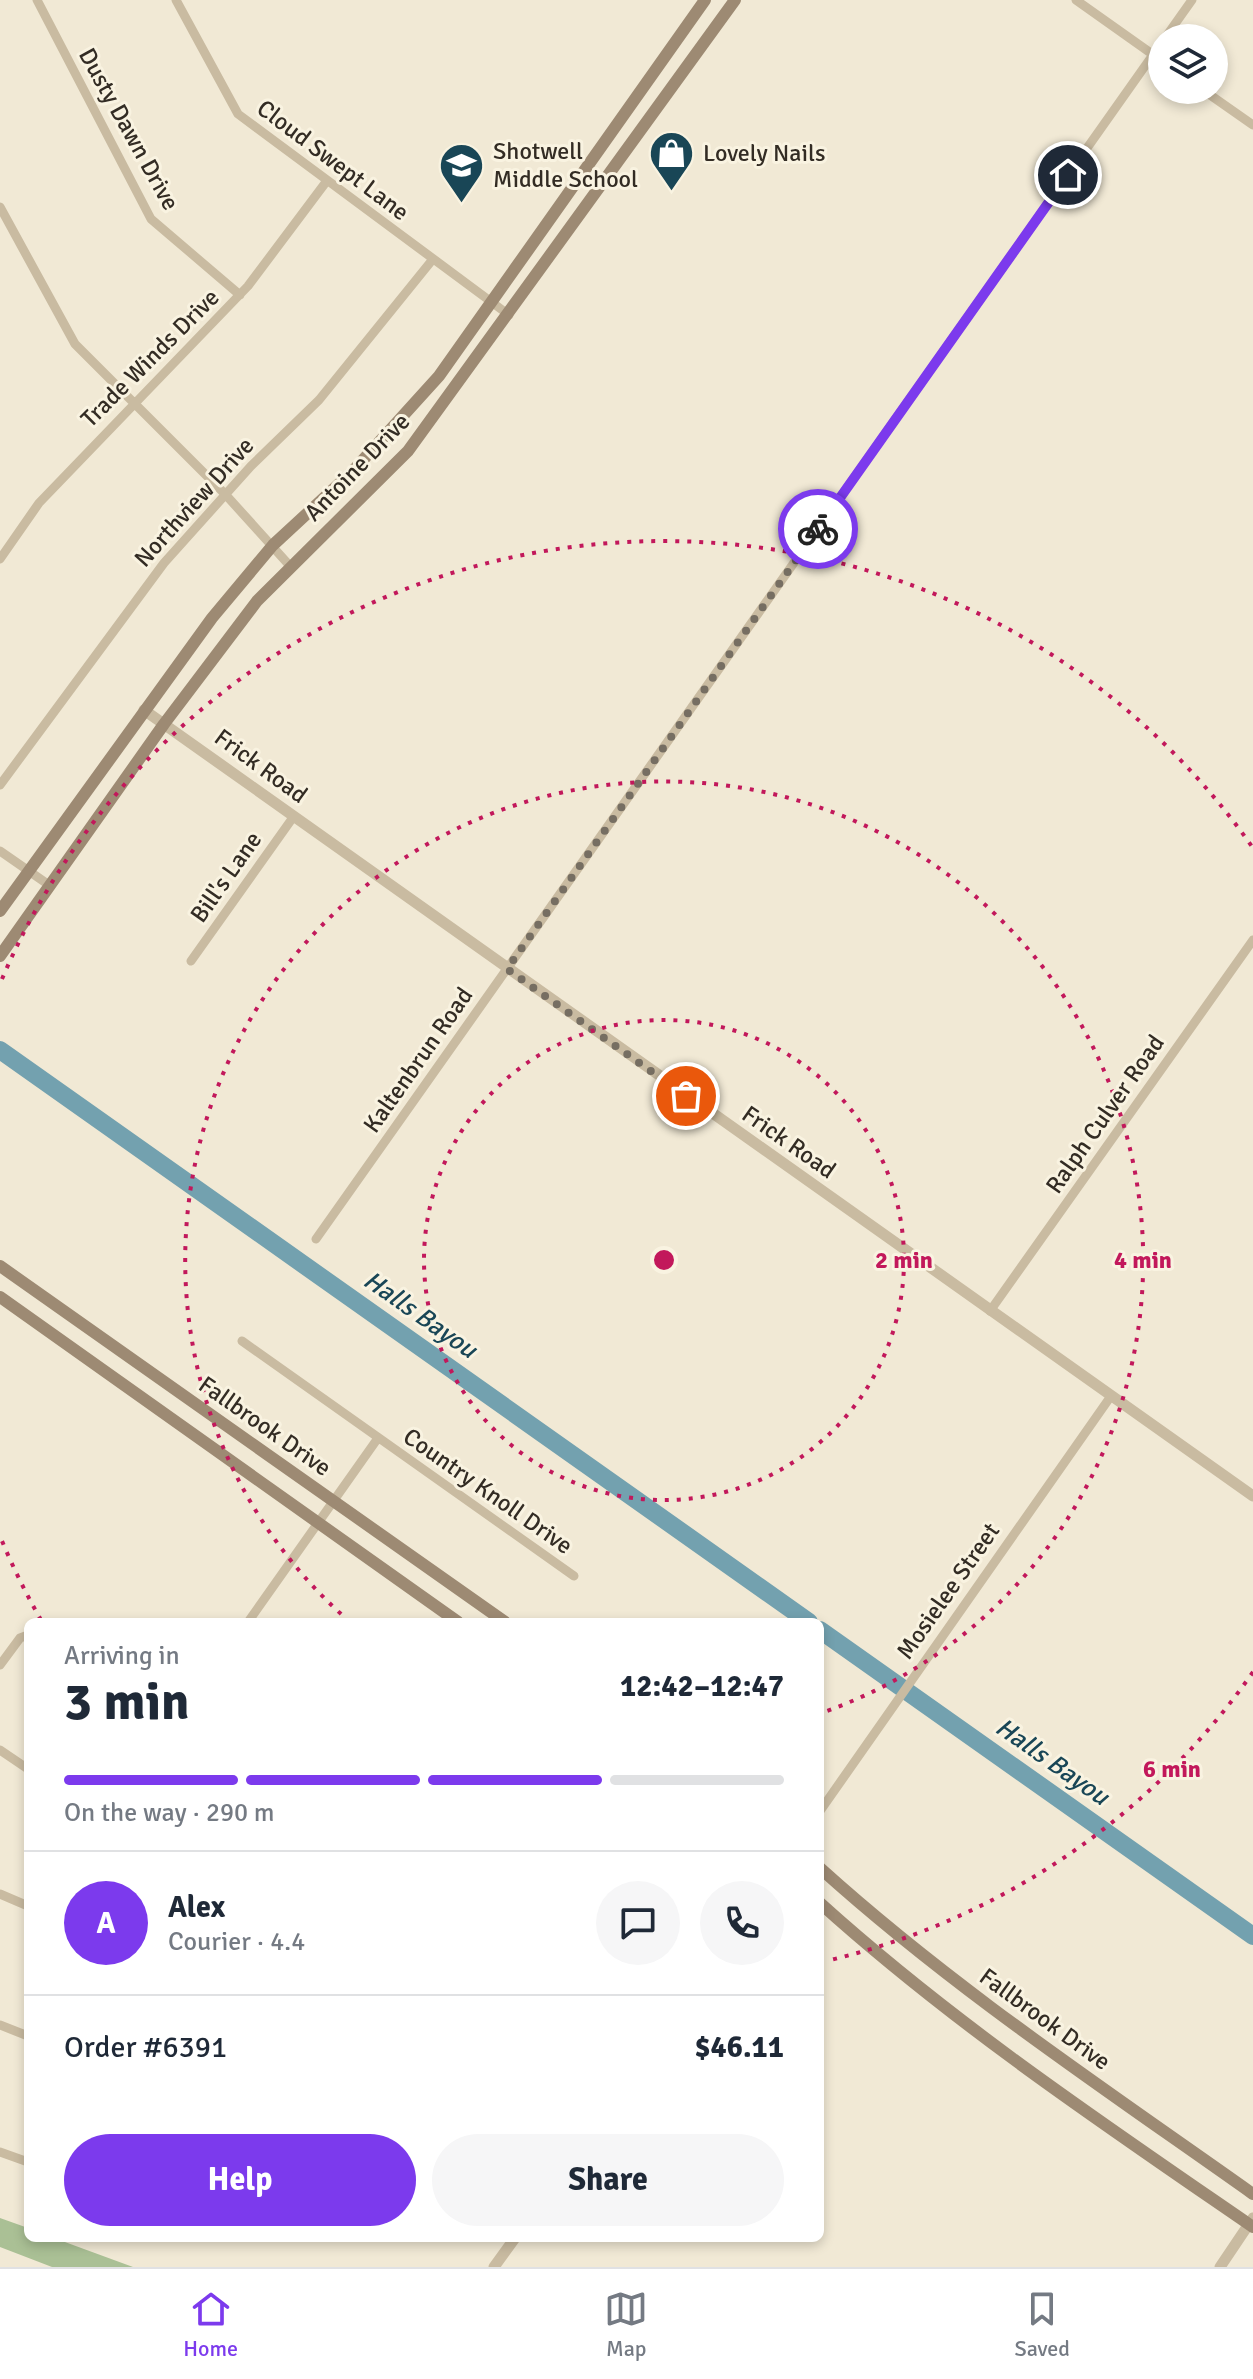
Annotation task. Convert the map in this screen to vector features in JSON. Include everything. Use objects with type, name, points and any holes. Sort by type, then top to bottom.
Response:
[{"type":"main road","name":"Antoine Drive","points":[[0,911],[212,618],[273,545],[352,472],[439,376],[705,0]]},
{"type":"main road","name":"Antoine Drive","points":[[0,956],[164,724],[257,601],[408,451],[735,0]]},
{"type":"main road","points":[[646,84],[665,97]]},
{"type":"main road","name":"Fallbrook Drive","points":[[0,1266],[499,1618]]},
{"type":"main road","name":"Fallbrook Drive","points":[[0,1297],[452,1618]]},
{"type":"main road","points":[[53,1334],[68,1314]]},
{"type":"main road","name":"Fallbrook Drive","points":[[824,1872],[904,1942],[978,1999],[1253,2194]]},
{"type":"main road","name":"Fallbrook Drive","points":[[824,1907],[887,1963],[962,2020],[1251,2223]]},
{"type":"street","name":"Dusty Dawn Drive","points":[[37,0],[151,219],[240,295]]},
{"type":"street","name":"Cloud Swept Lane","points":[[176,0],[238,114],[509,315]]},
{"type":"street","points":[[1076,0],[1148,51]]},
{"type":"street","name":"Kaltenbrun Road","points":[[1175,24],[1192,0]]},
{"type":"street","name":"Kaltenbrun Road","points":[[316,1239],[1148,72]]},
{"type":"street","points":[[1223,104],[1253,125]]},
{"type":"street","name":"Trade Winds Drive","points":[[0,559],[39,503],[133,402],[240,295],[326,182]]},
{"type":"street","points":[[0,207],[75,344],[225,494],[290,566]]},
{"type":"street","name":"Northview Drive","points":[[0,785],[126,612],[225,494],[319,400],[433,259]]},
{"type":"street","name":"Frick Road","points":[[144,710],[1253,1496]]},
{"type":"street","name":"Bill's Lane","points":[[191,961],[294,816]]},
{"type":"street","points":[[0,851],[49,885]]},
{"type":"street","name":"Ralph Culver Road","points":[[990,1311],[1253,940]]},
{"type":"street","name":"Country Knoll Drive","points":[[242,1341],[574,1576]]},
{"type":"street","name":"Mosielee Street","points":[[824,1805],[1111,1396]]},
{"type":"street","name":"Country Knoll Drive","points":[[251,1618],[378,1438]]},
{"type":"street","points":[[0,1665],[24,1636]]},
{"type":"street","points":[[0,1750],[24,1766]]},
{"type":"street","points":[[0,1894],[24,1904]]},
{"type":"street","points":[[0,2025],[24,2034]]},
{"type":"street","points":[[0,2152],[24,2161]]},
{"type":"street","points":[[1220,2267],[1251,2223]]},
{"type":"street","points":[[494,2267],[512,2242]]},
{"type":"green space","points":[[0,2218],[24,2227],[24,2242],[65,2242],[133,2267],[52,2267],[0,2247]]},
{"type":"waterway","name":"Halls Bayou","points":[[0,1050],[803,1618]]},
{"type":"waterway","name":"Halls Bayou","points":[[824,1633],[1253,1936]]},
{"type":"way so far","points":[[686,1096],[507,969],[818,529]]},
{"type":"place","name":"Lovely Nails","points":[[672,192]]},
{"type":"place","name":"Shotwell Middle School","points":[[462,204]]},
{"type":"route","points":[[818,529],[1068,175]]}]
